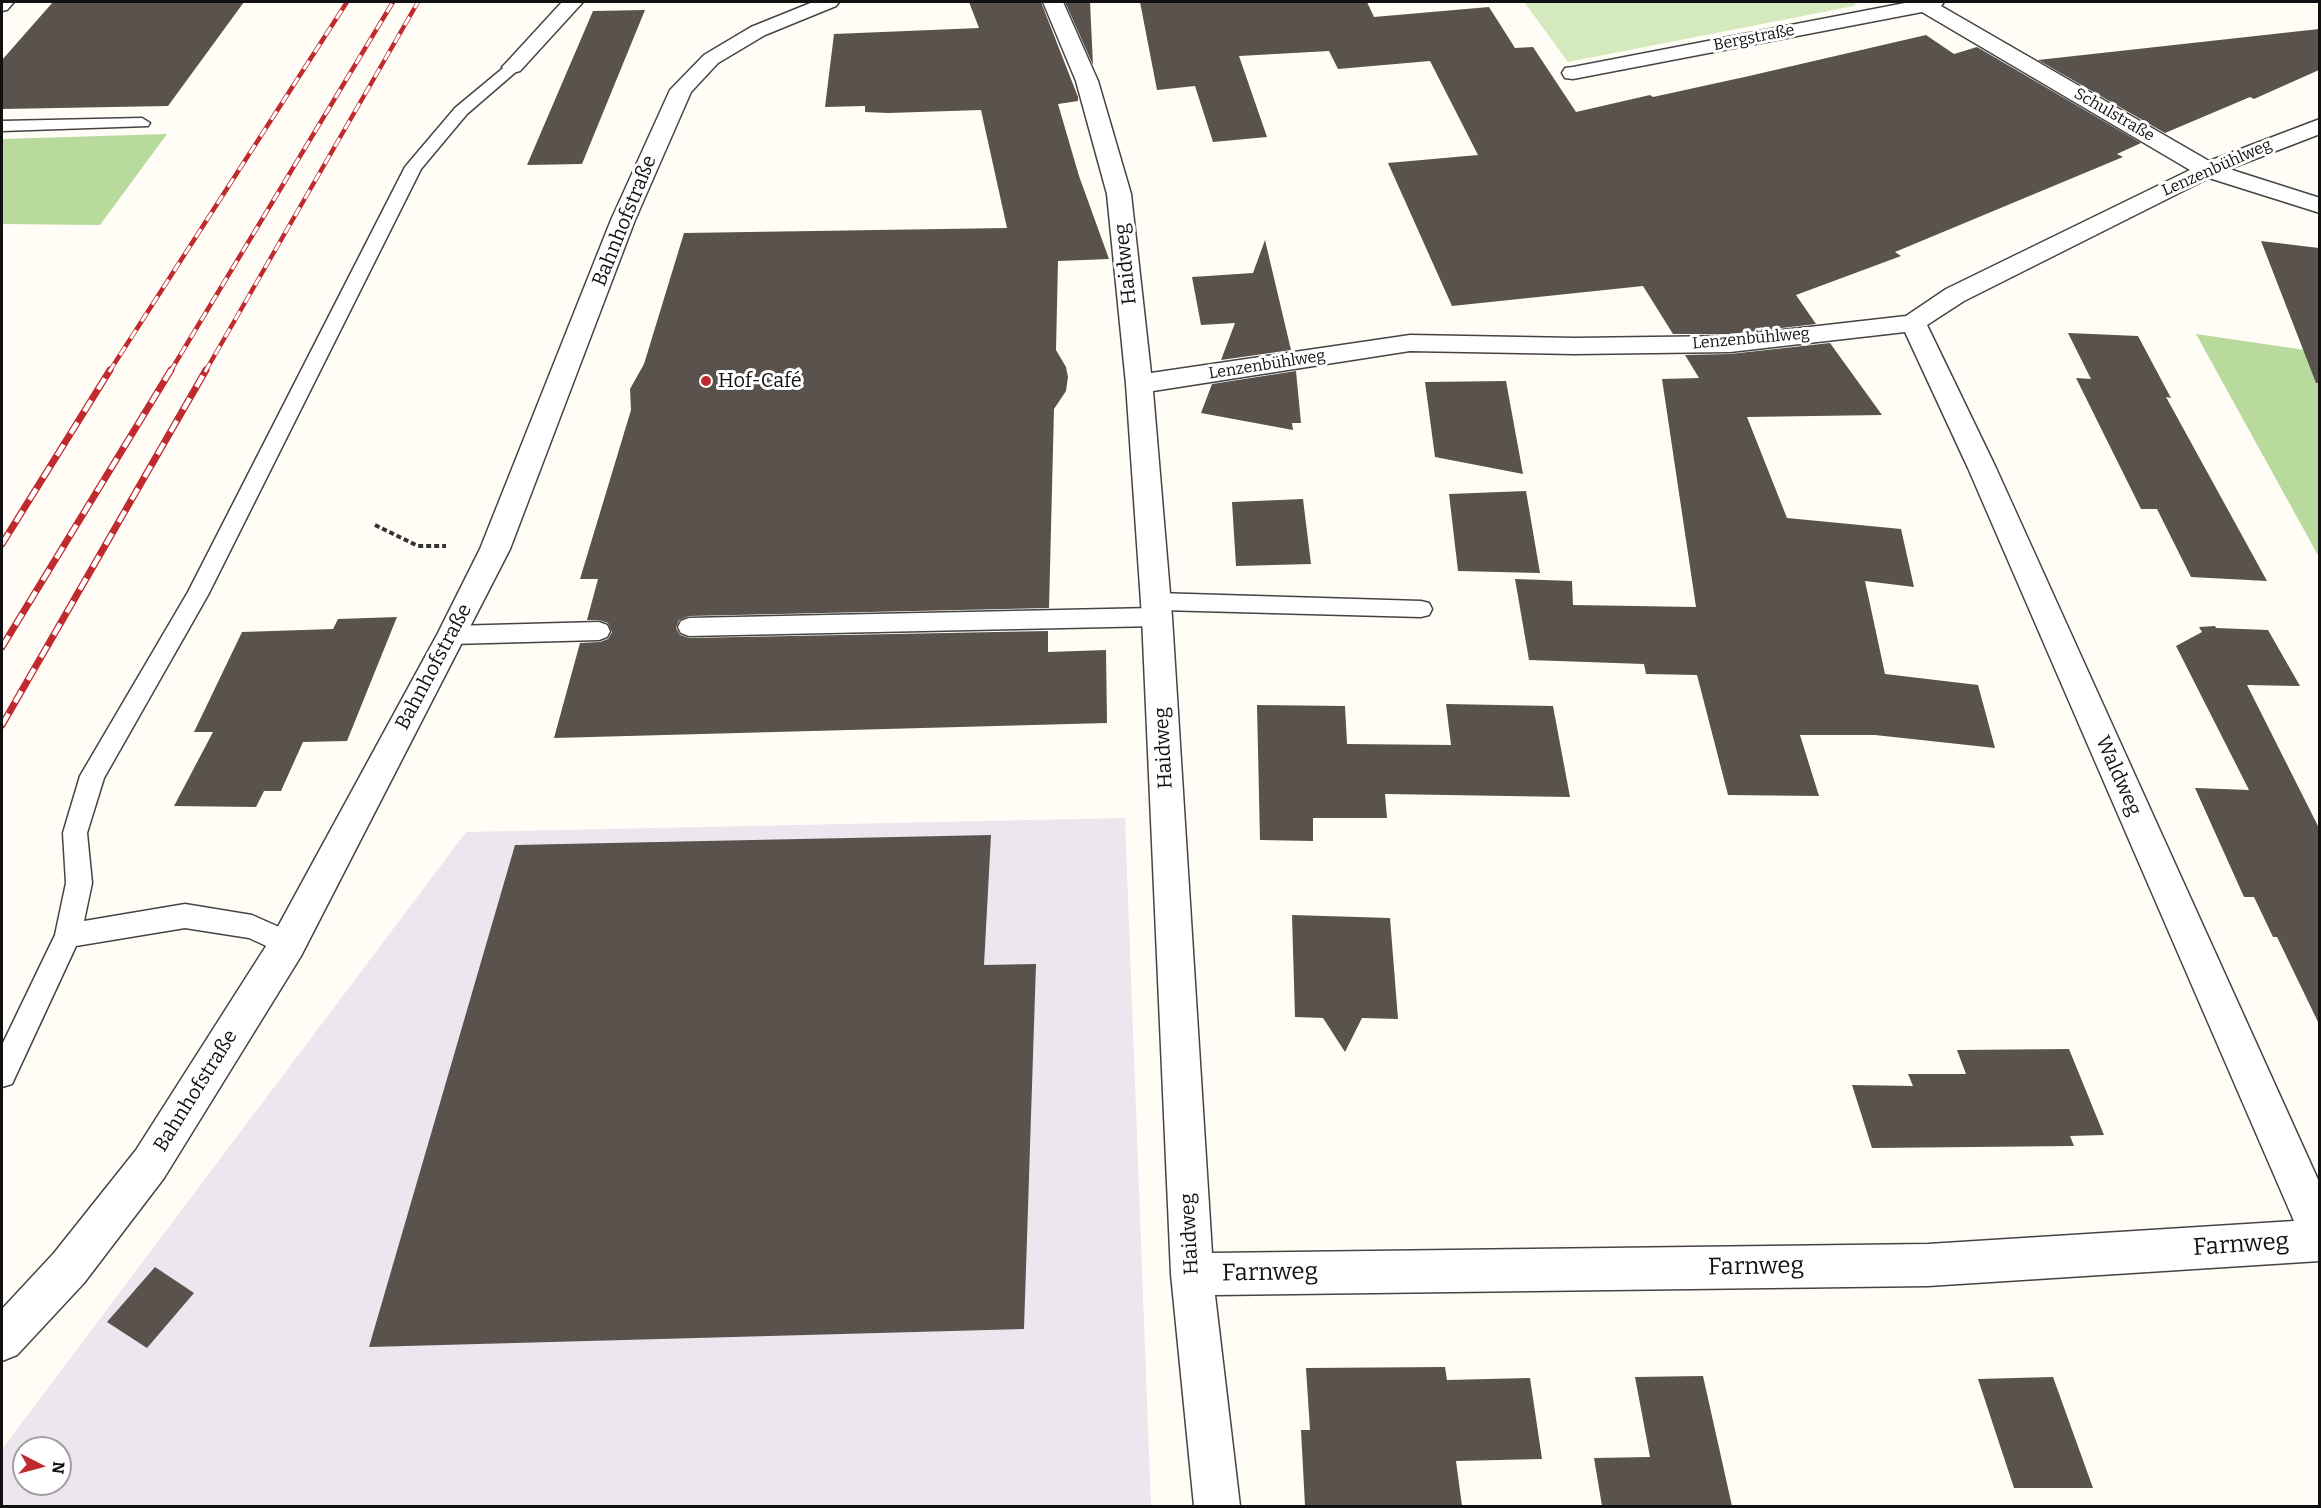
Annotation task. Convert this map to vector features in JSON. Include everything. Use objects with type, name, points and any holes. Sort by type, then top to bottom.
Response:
[{"type":"street","points":[[513,67],[573,2]]},
{"type":"street","name":"Bahnhofstraße","points":[[2,1340],[69,1268],[150,1164],[288,944],[452,635],[495,549],[623,220],[681,90],[711,59],[739,42],[758,31],[829,2]]},
{"type":"street","name":"Haidweg","points":[[1053,2],[1087,81],[1119,194],[1139,384],[1157,609],[1192,1274],[1217,1506]]},
{"type":"street","name":"Bergstraße","points":[[1573,73],[1927,3]]},
{"type":"street","name":"Schulstraße","points":[[1927,3],[2207,170],[2319,206]]},
{"type":"street","name":"Lenzenbühlweg","points":[[1139,384],[1410,343],[1575,346],[1730,344],[1913,323],[1955,295],[2207,170],[2319,126]]},
{"type":"street","name":"Waldweg","points":[[1913,323],[1982,468],[2319,1232]]},
{"type":"street","name":"Farnweg","points":[[1192,1274],[1928,1265],[2319,1240]]},
{"type":"lane","points":[[2,7],[7,2]]},
{"type":"lane","points":[[2,1074],[68,936],[79,883],[75,833],[92,776],[196,594],[413,167],[461,111],[513,67]]},
{"type":"lane","points":[[2,126],[142,123]]},
{"type":"lane","points":[[689,627],[943,620],[1157,609],[1421,609]]},
{"type":"lane","points":[[452,635],[599,631]]},
{"type":"lane","points":[[68,936],[185,916],[252,927],[288,944]]},
{"type":"path","points":[[375,525],[418,546]]},
{"type":"shaded area","points":[[1125,818],[1151,1506],[2,1506],[2,1449],[466,832]]},
{"type":"green space","points":[[1524,2],[1857,2],[1854,6],[1568,62]]},
{"type":"green space","points":[[167,134],[100,225],[2,224],[2,139]]},
{"type":"green space","points":[[2196,334],[2319,352],[2319,557]]},
{"type":"building","points":[[53,2],[244,2],[168,106],[2,109],[2,60]]},
{"type":"building","points":[[969,2],[1041,2],[1078,97],[1078,101],[1058,104],[1079,176],[1109,259],[1058,261],[1056,350],[1066,367],[1068,377],[1066,391],[1054,409],[1049,608],[689,616],[679,620],[676,628],[680,635],[689,638],[1048,631],[1048,652],[1106,650],[1107,723],[554,738],[580,643],[600,642],[608,639],[612,632],[608,623],[587,620],[598,579],[580,579],[631,410],[630,389],[644,364],[684,233],[1007,228],[981,110],[888,113],[865,112],[865,106],[825,107],[834,34],[979,28]]},
{"type":"building","points":[[1065,2],[1090,2],[1093,65]]},
{"type":"building","points":[[1140,2],[1367,2],[1374,17],[1489,7],[1515,48],[1533,47],[1576,112],[1749,76],[1926,35],[1954,54],[1977,47],[2141,143],[2117,154],[2123,157],[1895,252],[1901,256],[1796,295],[1816,324],[1730,334],[1673,334],[1643,286],[1452,306],[1388,163],[1478,155],[1430,61],[1338,69],[1329,51],[1239,56],[1267,137],[1213,142],[1195,86],[1157,90]]},
{"type":"building","points":[[645,10],[582,164],[527,165],[593,11]]},
{"type":"building","points":[[2319,29],[2319,70],[2254,99],[2250,97],[2165,133],[2038,60]]},
{"type":"building","points":[[1265,240],[1291,350],[1221,360],[1235,323],[1201,325],[1192,277],[1253,273]]},
{"type":"building","points":[[2261,241],[2319,248],[2319,383],[2316,383]]},
{"type":"building","points":[[2068,333],[2138,336],[2171,398],[2166,397],[2267,581],[2191,577],[2157,509],[2141,509],[2076,378],[2091,379]]},
{"type":"building","points":[[1830,343],[1882,415],[1747,417],[1787,518],[1901,529],[1914,587],[1865,581],[1885,674],[1978,685],[1995,748],[1875,735],[1800,735],[1819,796],[1728,795],[1697,675],[1646,674],[1644,664],[1529,660],[1515,579],[1572,581],[1573,605],[1696,607],[1662,379],[1699,378],[1685,355],[1730,354]]},
{"type":"building","points":[[1296,371],[1301,423],[1292,423],[1293,430],[1201,413],[1212,384]]},
{"type":"building","points":[[1506,381],[1523,474],[1435,457],[1425,382]]},
{"type":"building","points":[[1526,491],[1540,573],[1458,571],[1449,494]]},
{"type":"building","points":[[1303,499],[1311,564],[1236,566],[1232,502]]},
{"type":"building","points":[[397,617],[347,741],[303,742],[281,791],[264,791],[256,807],[174,806],[213,732],[194,732],[242,632],[333,629],[338,619]]},
{"type":"building","points":[[2215,626],[2216,628],[2268,630],[2300,686],[2247,685],[2319,828],[2319,1024],[2277,937],[2273,937],[2254,897],[2244,897],[2195,788],[2249,790],[2176,646],[2202,632],[2199,627]]},
{"type":"building","points":[[1446,704],[1553,706],[1570,797],[1385,794],[1387,818],[1313,818],[1313,841],[1260,840],[1257,705],[1345,706],[1347,744],[1451,745]]},
{"type":"building","points":[[991,835],[984,965],[1036,964],[1024,1329],[369,1347],[515,845]]},
{"type":"building","points":[[1292,915],[1390,918],[1398,1019],[1362,1018],[1345,1052],[1323,1018],[1295,1017]]},
{"type":"building","points":[[2069,1049],[2104,1135],[2070,1136],[2074,1146],[1872,1148],[1852,1085],[1913,1086],[1908,1074],[1966,1074],[1957,1050]]},
{"type":"building","points":[[155,1267],[194,1293],[147,1348],[107,1322]]},
{"type":"building","points":[[1445,1367],[1447,1380],[1530,1378],[1542,1459],[1456,1461],[1462,1506],[1305,1506],[1301,1430],[1310,1430],[1306,1368]]},
{"type":"building","points":[[1703,1376],[1732,1506],[1602,1506],[1594,1458],[1650,1457],[1635,1377]]},
{"type":"building","points":[[2053,1377],[2093,1488],[2014,1488],[1978,1379]]},
{"type":"railway","points":[[109,372],[347,2]]},
{"type":"railway","points":[[170,372],[393,2]]},
{"type":"railway","points":[[205,372],[418,2]]},
{"type":"railway","points":[[2,544],[110,370]]},
{"type":"railway","points":[[2,647],[171,370]]},
{"type":"railway","points":[[2,725],[206,370]]},
{"type":"place","name":"Hof-Café","points":[[706,381]]}]
